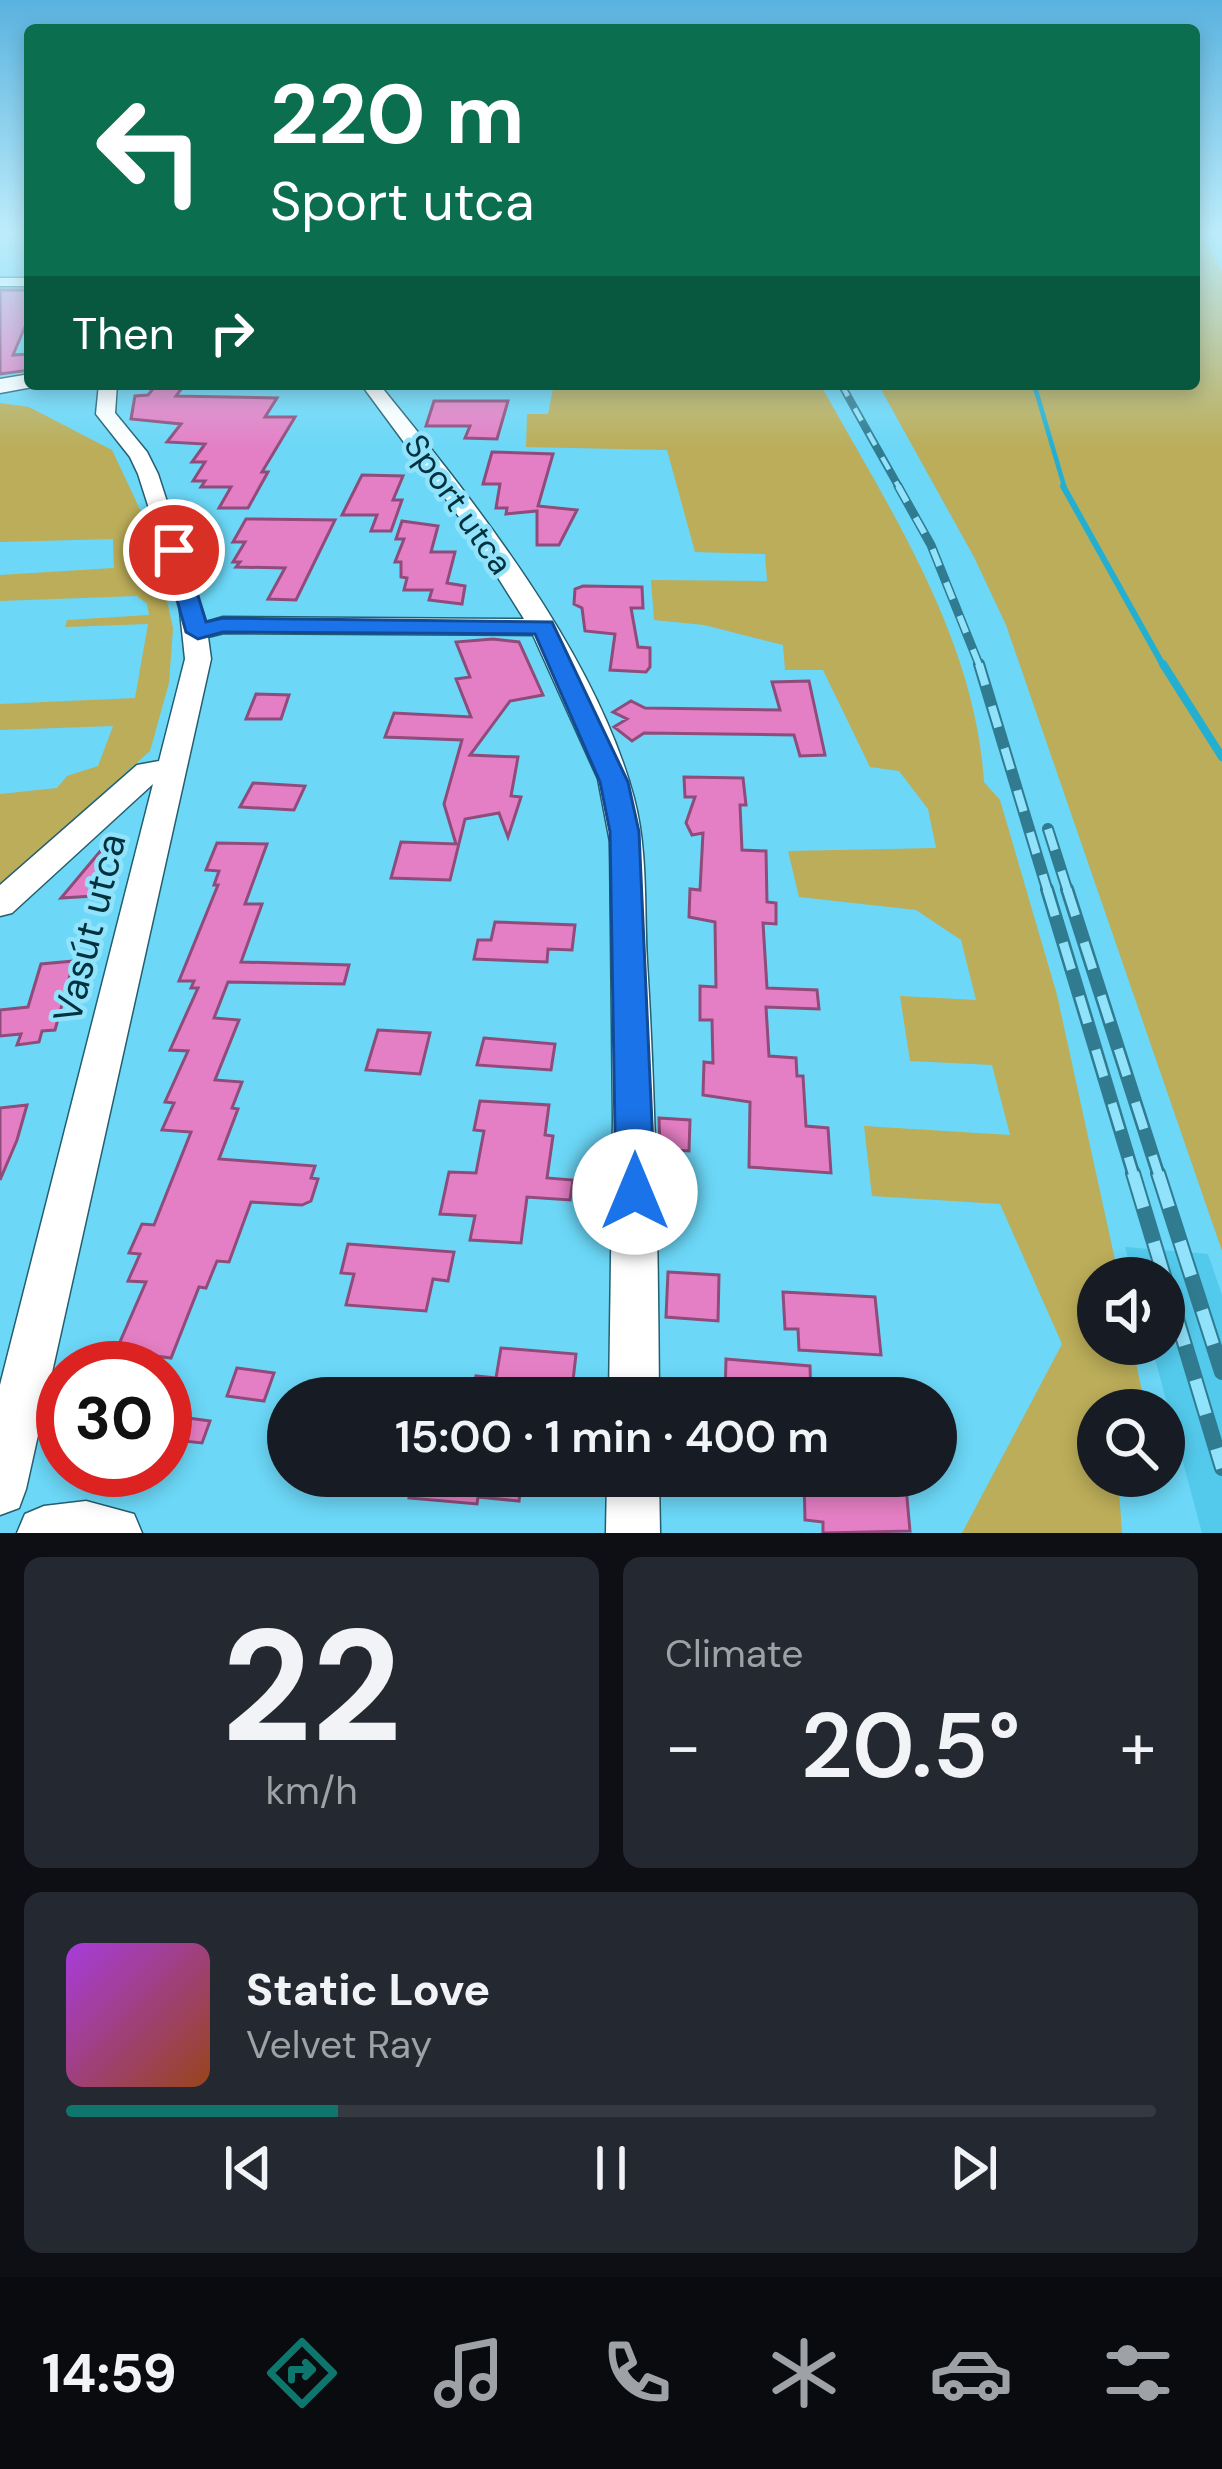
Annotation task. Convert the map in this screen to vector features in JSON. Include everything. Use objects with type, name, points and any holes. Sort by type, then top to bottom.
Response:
[{"type":"street","name":"Sport utca","points":[[375,390],[465,508],[544,627],[614,782],[624,832],[636,1109],[634,1377]]},
{"type":"street","name":"Vasút utca","points":[[0,1489],[193,688],[198,632],[144,464],[108,422],[102,394]]},
{"type":"street","name":"Sport utca","points":[[198,632],[223,625],[544,627]]},
{"type":"street","points":[[0,904],[148,772],[173,766]]},
{"type":"street","points":[[633,1497],[633,1533]]},
{"type":"street","points":[[44,1533],[86,1528],[116,1533]]},
{"type":"shaded area","points":[[1200,307],[1222,307],[1222,1251],[1006,625],[881,390],[1200,390]]},
{"type":"shaded area","points":[[553,390],[823,390],[900,526],[964,676],[984,782],[1000,800],[1057,995],[1114,1257],[1077,1257],[1077,1365],[1136,1365],[1142,1389],[1077,1389],[1077,1497],[1119,1497],[1122,1533],[962,1533],[1062,1344],[1000,1204],[872,1196],[864,1126],[1010,1135],[992,1065],[910,1061],[900,996],[976,1000],[961,940],[916,910],[799,897],[788,851],[936,848],[928,809],[899,771],[870,767],[823,670],[785,670],[783,645],[704,625],[654,620],[651,580],[767,581],[765,554],[695,552],[667,450],[526,447],[527,414],[548,414]]},
{"type":"shaded area","points":[[0,403],[29,407],[112,450],[153,537],[173,628],[169,683],[150,751],[0,885],[0,794],[57,788],[67,776],[98,766],[113,726],[0,730],[0,704],[135,698],[148,624],[65,627],[67,620],[149,615],[147,604],[137,596],[0,601],[0,575],[114,568],[113,539],[0,542]]},
{"type":"shaded area","points":[[1125,1247],[1208,1254],[1222,1295],[1222,1533],[1202,1533],[1185,1470],[1185,1389],[1163,1389],[1157,1365],[1185,1365],[1185,1257],[1128,1257]]},
{"type":"building","points":[[0,307],[24,307],[24,329],[13,355],[24,354],[24,371],[0,374]]},
{"type":"building","points":[[152,390],[180,390],[176,396],[277,398],[265,417],[295,417],[262,472],[268,472],[248,508],[219,508],[231,487],[201,487],[205,481],[193,481],[205,462],[192,462],[205,444],[167,442],[181,424],[131,419],[135,396]]},
{"type":"building","points":[[434,401],[508,401],[497,439],[465,438],[470,426],[426,426]]},
{"type":"building","points":[[492,452],[553,454],[538,506],[577,510],[559,545],[537,545],[537,511],[506,514],[507,508],[496,508],[500,484],[483,484]]},
{"type":"building","points":[[362,475],[403,476],[393,500],[402,500],[391,531],[371,531],[377,515],[342,515]]},
{"type":"building","points":[[246,519],[335,520],[296,600],[268,599],[285,568],[236,567],[240,562],[233,562],[245,542],[233,542]]},
{"type":"building","points":[[402,521],[438,526],[431,552],[455,552],[447,583],[465,586],[462,604],[429,600],[432,590],[404,590],[407,578],[401,577],[401,562],[395,562],[404,539],[396,539]]},
{"type":"building","points":[[642,587],[643,608],[631,608],[638,647],[650,648],[646,672],[610,670],[615,634],[585,631],[582,608],[574,604],[575,589]]},
{"type":"building","points":[[456,642],[519,642],[543,695],[510,701],[470,755],[518,757],[511,796],[521,797],[508,837],[499,813],[465,819],[450,880],[391,878],[401,842],[456,844],[444,804],[462,740],[385,737],[394,713],[471,717],[456,679],[470,677]]},
{"type":"building","points":[[809,681],[825,755],[800,756],[794,735],[644,733],[632,741],[614,727],[627,719],[613,712],[631,701],[645,708],[780,710],[772,682]]},
{"type":"building","points":[[256,694],[289,695],[281,719],[246,719]]},
{"type":"building","points":[[684,777],[743,778],[742,850],[766,851],[767,902],[776,903],[776,924],[763,923],[767,988],[817,990],[819,1009],[766,1007],[769,1056],[796,1058],[797,1076],[803,1076],[806,1126],[828,1128],[831,1173],[749,1167],[750,1102],[703,1095],[704,1062],[713,1063],[712,1020],[700,1020],[700,986],[716,987],[715,922],[689,917],[690,889],[700,890],[703,833],[692,835],[686,823],[695,797],[685,797]]},
{"type":"building","points":[[253,783],[305,786],[294,810],[240,807]]},
{"type":"building","points":[[113,836],[94,896],[61,898]]},
{"type":"building","points":[[217,843],[267,844],[245,904],[262,904],[241,962],[349,965],[344,984],[228,982],[214,1018],[239,1020],[215,1080],[242,1082],[232,1108],[238,1109],[219,1159],[315,1166],[311,1178],[318,1179],[311,1201],[302,1205],[251,1202],[229,1262],[217,1261],[206,1288],[199,1287],[178,1341],[120,1341],[146,1282],[128,1281],[140,1254],[129,1253],[142,1224],[154,1225],[191,1132],[162,1130],[174,1103],[165,1102],[188,1051],[170,1050],[198,988],[191,988],[194,981],[179,981],[218,885],[214,885],[219,871],[206,870]]},
{"type":"building","points":[[495,922],[575,925],[572,950],[548,949],[547,962],[474,959],[478,940],[491,940]]},
{"type":"building","points":[[74,961],[55,1030],[42,1031],[39,1042],[17,1045],[21,1034],[0,1036],[0,1010],[28,1007],[41,964]]},
{"type":"building","points":[[378,1030],[430,1033],[420,1074],[366,1070]]},
{"type":"building","points":[[484,1038],[555,1044],[551,1070],[477,1065]]},
{"type":"building","points":[[480,1101],[549,1105],[545,1135],[553,1136],[547,1178],[573,1180],[570,1200],[527,1197],[521,1243],[470,1240],[475,1216],[440,1214],[449,1172],[476,1173],[484,1131],[474,1130]]},
{"type":"building","points":[[27,1105],[17,1140],[0,1180],[0,1108]]},
{"type":"building","points":[[659,1118],[690,1120],[689,1151],[660,1149]]},
{"type":"building","points":[[348,1244],[454,1252],[448,1281],[433,1279],[426,1311],[346,1305],[354,1274],[341,1273]]},
{"type":"building","points":[[668,1272],[719,1275],[718,1321],[666,1317]]},
{"type":"building","points":[[783,1292],[875,1297],[881,1355],[799,1350],[798,1329],[785,1329]]},
{"type":"building","points":[[501,1348],[576,1354],[573,1377],[496,1377]]},
{"type":"building","points":[[726,1359],[810,1366],[810,1377],[726,1377]]},
{"type":"building","points":[[237,1368],[274,1373],[267,1377],[264,1401],[227,1396]]},
{"type":"building","points":[[192,1418],[210,1421],[202,1443],[192,1442]]},
{"type":"building","points":[[409,1497],[478,1497],[477,1504]]},
{"type":"building","points":[[804,1497],[907,1497],[910,1531],[823,1533],[823,1522],[805,1520]]},
{"type":"waterway","points":[[1036,390],[1065,489]]},
{"type":"waterway","points":[[1063,486],[1164,667]]},
{"type":"waterway","points":[[1163,664],[1222,757]]},
{"type":"railway","points":[[844,390],[900,489]]},
{"type":"railway","points":[[898,486],[931,545],[980,666]]},
{"type":"railway","points":[[980,666],[1048,892]]},
{"type":"railway","points":[[1048,829],[1068,892]]},
{"type":"railway","points":[[1047,889],[1134,1176]]},
{"type":"railway","points":[[1067,889],[1159,1176]]},
{"type":"railway","points":[[1133,1173],[1222,1468]]},
{"type":"railway","points":[[1158,1173],[1222,1372]]},
{"type":"route","points":[[174,550],[198,632],[223,625],[544,627],[614,782],[624,832],[635,1192]]}]
